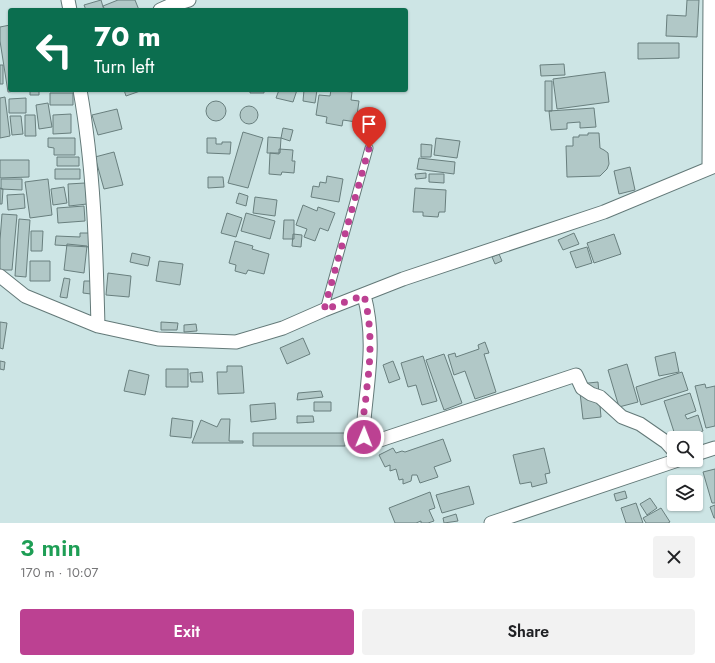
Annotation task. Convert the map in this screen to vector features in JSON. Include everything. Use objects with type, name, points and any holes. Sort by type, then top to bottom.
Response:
[{"type":"street","points":[[164,8],[189,0]]},
{"type":"street","points":[[0,276],[24,296],[98,326],[158,339],[236,342],[283,328],[324,310],[403,280],[604,212],[712,167],[710,0]]},
{"type":"street","points":[[80,92],[86,123],[91,173],[96,244],[98,326]]},
{"type":"street","points":[[364,295],[369,311],[371,332],[371,358],[363,434],[368,443],[371,444],[576,375],[582,388],[591,394],[600,397],[622,417],[640,424],[667,443]]},
{"type":"street","points":[[703,452],[715,448]]},
{"type":"street","points":[[491,523],[667,464]]},
{"type":"lane","points":[[324,310],[369,148]]},
{"type":"building","points":[[101,0],[103,8],[85,8],[84,5]]},
{"type":"building","points":[[118,0],[135,0],[138,8],[104,8],[103,6]]},
{"type":"building","points":[[687,0],[699,0],[697,37],[666,36],[667,15],[686,16]]},
{"type":"building","points":[[8,25],[8,92],[0,41],[0,27]]},
{"type":"building","points":[[638,43],[679,43],[679,58],[638,59]]},
{"type":"building","points":[[564,64],[565,75],[541,76],[540,65]]},
{"type":"building","points":[[0,65],[3,65],[3,84],[0,84]]},
{"type":"building","points":[[605,72],[609,102],[557,109],[553,79]]},
{"type":"building","points":[[545,81],[552,81],[552,111],[545,111]]},
{"type":"building","points":[[30,92],[39,92],[39,95],[30,95]]},
{"type":"building","points":[[125,92],[137,92],[126,96]]},
{"type":"building","points":[[250,92],[264,92],[264,93]]},
{"type":"building","points":[[278,92],[296,92],[293,102],[276,98]]},
{"type":"building","points":[[304,92],[317,92],[315,103],[303,101]]},
{"type":"building","points":[[331,92],[352,92],[351,100],[359,101],[356,122],[343,120],[342,126],[326,123],[327,117],[316,115],[319,95],[330,96]]},
{"type":"building","points":[[50,93],[73,93],[73,105],[50,105]]},
{"type":"building","points":[[5,97],[10,136],[0,138],[0,98]]},
{"type":"building","points":[[26,98],[26,113],[9,113],[9,99]]},
{"type":"building","points":[[212,101],[220,101],[226,107],[226,115],[220,121],[212,121],[206,115],[206,107]]},
{"type":"building","points":[[48,103],[52,127],[39,129],[36,105]]},
{"type":"building","points":[[245,106],[253,106],[258,111],[256,122],[253,124],[245,124],[240,119],[240,111]]},
{"type":"building","points":[[594,108],[596,127],[580,128],[580,122],[567,123],[567,129],[551,130],[549,111]]},
{"type":"building","points":[[117,109],[122,129],[98,135],[92,115]]},
{"type":"building","points":[[71,114],[71,133],[53,134],[53,115]]},
{"type":"building","points":[[25,115],[35,115],[36,136],[25,136]]},
{"type":"building","points":[[10,116],[21,116],[23,134],[12,135]]},
{"type":"building","points":[[283,128],[293,130],[290,141],[281,138]]},
{"type":"building","points":[[243,132],[263,138],[248,188],[228,183]]},
{"type":"building","points":[[588,133],[599,133],[600,148],[608,153],[609,164],[607,169],[600,176],[567,177],[566,146],[573,146],[573,137],[588,135]]},
{"type":"building","points":[[268,137],[281,138],[280,153],[267,153]]},
{"type":"building","points":[[48,138],[75,138],[75,155],[54,155],[54,148],[48,147]]},
{"type":"building","points":[[207,138],[216,138],[216,144],[231,142],[230,154],[207,153]]},
{"type":"building","points":[[436,138],[460,141],[457,158],[434,155]]},
{"type":"building","points":[[421,144],[432,145],[431,157],[421,157]]},
{"type":"building","points":[[279,149],[293,150],[292,161],[295,161],[294,173],[282,172],[281,175],[269,174],[270,153],[279,154]]},
{"type":"building","points":[[114,152],[123,185],[104,189],[95,157]]},
{"type":"building","points":[[57,157],[79,157],[79,166],[57,166]]},
{"type":"building","points":[[419,158],[455,162],[454,174],[417,169]]},
{"type":"building","points":[[0,160],[29,160],[29,177],[0,178]]},
{"type":"building","points":[[630,167],[635,190],[619,194],[614,171]]},
{"type":"building","points":[[55,169],[80,169],[80,179],[55,179]]},
{"type":"building","points":[[426,173],[426,178],[416,179],[415,174]]},
{"type":"building","points":[[429,174],[444,174],[444,183],[429,182]]},
{"type":"building","points":[[327,176],[343,179],[339,202],[311,197],[313,186],[319,187],[320,182],[326,183]]},
{"type":"building","points":[[208,177],[223,177],[224,187],[208,188]]},
{"type":"building","points":[[1,179],[22,179],[22,190],[1,189]]},
{"type":"building","points":[[48,179],[52,215],[30,218],[25,182]]},
{"type":"building","points":[[85,183],[87,204],[69,206],[68,184]]},
{"type":"building","points":[[64,187],[67,203],[53,205],[51,189]]},
{"type":"building","points":[[0,188],[3,189],[2,204],[0,204]]},
{"type":"building","points":[[415,188],[446,190],[445,212],[439,212],[438,217],[423,216],[423,212],[413,212]]},
{"type":"building","points":[[239,193],[248,196],[246,206],[236,203]]},
{"type":"building","points":[[24,194],[25,208],[8,210],[7,195]]},
{"type":"building","points":[[255,197],[277,200],[275,216],[253,213]]},
{"type":"building","points":[[303,205],[317,211],[318,207],[335,213],[328,231],[320,228],[315,241],[304,237],[307,229],[296,225]]},
{"type":"building","points":[[84,206],[85,221],[58,223],[57,208]]},
{"type":"building","points":[[227,213],[242,218],[236,237],[221,233]]},
{"type":"building","points":[[246,213],[275,221],[270,239],[241,231]]},
{"type":"building","points":[[2,214],[17,215],[12,270],[0,270]]},
{"type":"building","points":[[19,219],[30,220],[26,277],[15,276]]},
{"type":"building","points":[[284,220],[294,220],[294,239],[283,239]]},
{"type":"building","points":[[31,231],[43,231],[42,251],[31,251]]},
{"type":"building","points":[[80,233],[91,233],[90,247],[55,245],[56,236],[80,237]]},
{"type":"building","points":[[574,233],[579,244],[563,250],[558,240]]},
{"type":"building","points":[[293,234],[302,235],[301,247],[292,246]]},
{"type":"building","points":[[614,234],[621,254],[594,263],[587,243]]},
{"type":"building","points":[[235,241],[253,246],[252,249],[269,254],[264,274],[248,270],[246,274],[235,271],[236,265],[229,263]]},
{"type":"building","points":[[67,244],[87,246],[84,273],[64,270]]},
{"type":"building","points":[[587,247],[592,263],[576,268],[570,252]]},
{"type":"building","points":[[132,253],[150,257],[148,266],[130,262]]},
{"type":"building","points":[[499,254],[502,261],[495,264],[492,257]]},
{"type":"building","points":[[30,261],[50,261],[50,281],[30,281]]},
{"type":"building","points":[[159,261],[183,264],[180,285],[156,281]]},
{"type":"building","points":[[108,273],[131,276],[129,297],[106,295]]},
{"type":"building","points":[[64,278],[70,279],[67,298],[60,297]]},
{"type":"building","points":[[84,281],[92,281],[91,294],[83,293]]},
{"type":"building","points":[[0,322],[7,323],[3,349],[0,348]]},
{"type":"building","points":[[161,322],[178,323],[177,330],[161,330]]},
{"type":"building","points":[[196,324],[197,331],[184,332],[184,325]]},
{"type":"building","points":[[303,338],[310,354],[287,364],[280,348]]},
{"type":"building","points":[[485,342],[489,353],[484,354],[496,392],[475,399],[465,371],[454,375],[448,355],[455,353],[456,357],[479,349],[478,345]]},
{"type":"building","points":[[675,352],[679,372],[659,376],[655,357]]},
{"type":"building","points":[[444,354],[462,403],[444,410],[426,360]]},
{"type":"building","points":[[423,356],[437,401],[422,405],[416,385],[408,387],[401,363]]},
{"type":"building","points":[[0,361],[5,362],[4,370],[0,369]]},
{"type":"building","points":[[393,361],[400,379],[389,383],[383,365]]},
{"type":"building","points":[[627,364],[638,402],[619,407],[608,370]]},
{"type":"building","points":[[227,366],[242,366],[244,393],[218,394],[217,372],[227,372]]},
{"type":"building","points":[[166,369],[188,369],[188,387],[166,387]]},
{"type":"building","points":[[129,370],[149,375],[145,395],[124,391]]},
{"type":"building","points":[[202,372],[203,382],[191,382],[190,373]]},
{"type":"building","points":[[682,372],[688,390],[641,405],[636,387]]},
{"type":"building","points":[[598,382],[601,417],[583,419],[579,384]]},
{"type":"building","points":[[705,384],[706,388],[715,386],[715,426],[706,428],[695,386]]},
{"type":"building","points":[[321,391],[323,397],[297,400],[298,393]]},
{"type":"building","points":[[690,393],[696,411],[685,415],[687,419],[698,415],[703,431],[674,431],[664,401]]},
{"type":"building","points":[[314,402],[331,402],[331,411],[314,411]]},
{"type":"building","points":[[275,403],[276,419],[251,422],[250,405]]},
{"type":"building","points":[[297,416],[313,416],[314,422],[297,423]]},
{"type":"building","points":[[172,418],[193,421],[191,438],[170,436]]},
{"type":"building","points":[[221,419],[230,419],[229,441],[243,441],[243,443],[192,443],[201,420],[217,427]]},
{"type":"building","points":[[253,433],[345,433],[345,446],[253,446]]},
{"type":"building","points":[[443,439],[451,461],[434,467],[438,477],[420,483],[417,475],[412,475],[411,481],[403,484],[403,479],[399,480],[396,469],[390,471],[390,465],[385,467],[379,455],[393,448],[396,453],[402,451],[405,452]]},
{"type":"building","points":[[544,448],[550,473],[545,474],[547,483],[532,487],[531,482],[520,484],[513,455]]},
{"type":"building","points":[[715,469],[715,503],[712,503],[703,472]]},
{"type":"building","points":[[469,486],[474,504],[442,513],[436,495]]},
{"type":"building","points":[[625,491],[627,498],[616,501],[614,494]]},
{"type":"building","points":[[430,492],[435,508],[429,510],[434,521],[428,523],[421,523],[421,521],[416,523],[395,523],[389,508]]},
{"type":"building","points":[[650,498],[657,508],[647,515],[640,504]]},
{"type":"building","points":[[636,503],[643,523],[626,523],[621,508]]},
{"type":"building","points":[[715,505],[715,518],[714,518],[710,507]]},
{"type":"building","points":[[661,508],[670,522],[646,523],[643,518]]},
{"type":"building","points":[[456,514],[458,521],[444,523],[443,518]]},
{"type":"route","points":[[364,437],[364,418],[371,358],[369,311],[364,295],[324,310],[369,148]]}]
